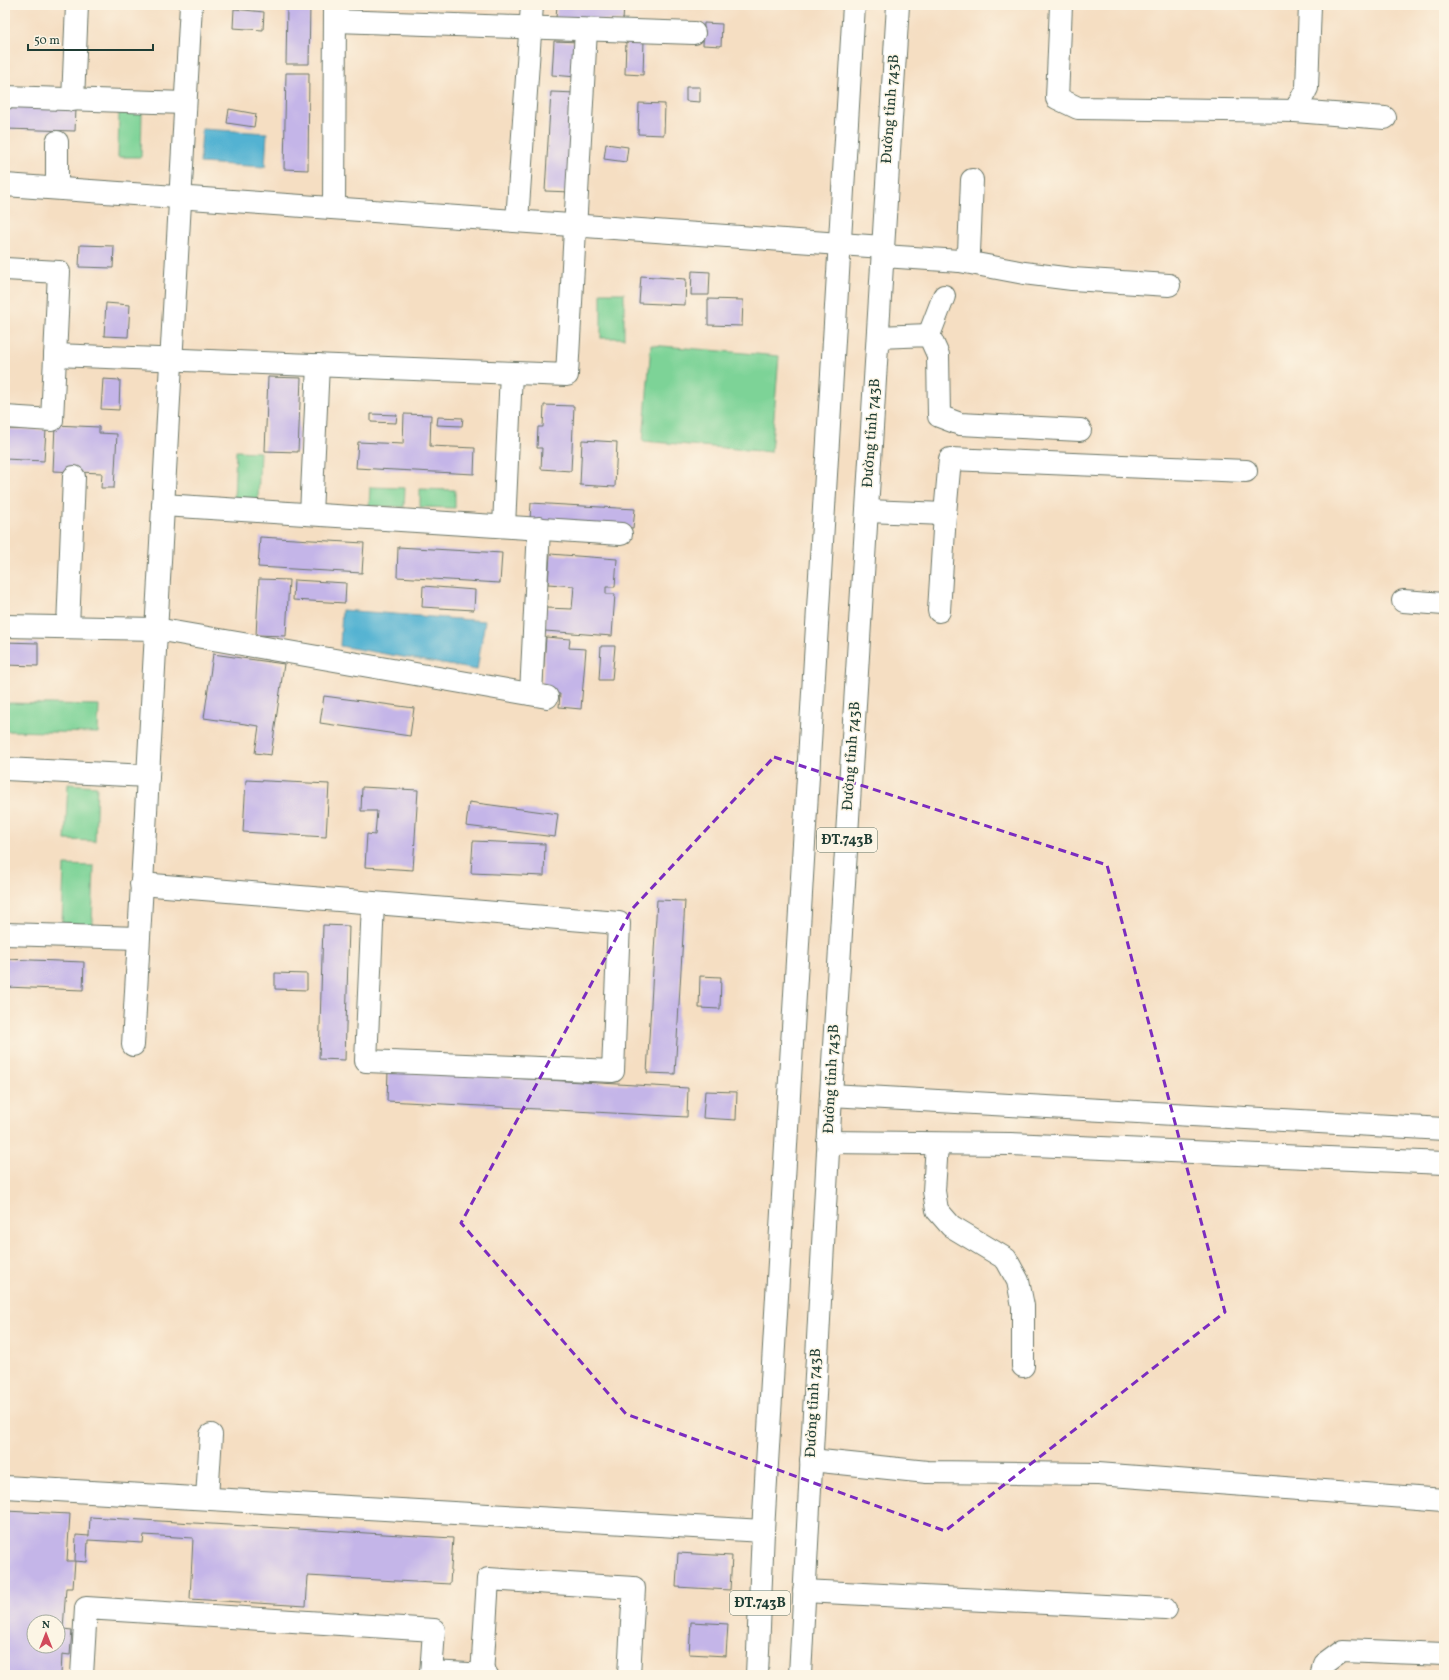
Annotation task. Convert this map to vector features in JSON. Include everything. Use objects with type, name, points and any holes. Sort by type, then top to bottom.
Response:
[{"type":"main road","points":[[73,100],[77,5]]},
{"type":"main road","points":[[133,1046],[191,5]]},
{"type":"main road","points":[[517,221],[532,5]]},
{"type":"main road","name":"ĐT.743B","points":[[757,1675],[763,1531],[854,5]]},
{"type":"main road","name":"Đường tỉnh 743B","points":[[800,1675],[828,1142],[898,5]]},
{"type":"main road","points":[[1061,5],[1057,98],[1078,108],[1295,111],[1385,118]]},
{"type":"main road","points":[[1295,111],[1307,88],[1310,5]]},
{"type":"main road","points":[[334,208],[335,13],[530,28],[694,33]]},
{"type":"main road","points":[[55,355],[567,375],[586,30]]},
{"type":"main road","points":[[5,97],[185,103]]},
{"type":"main road","points":[[57,142],[57,188]]},
{"type":"main road","points":[[960,261],[969,252],[972,180]]},
{"type":"main road","points":[[5,185],[840,244],[960,261],[1024,273],[1072,279],[1169,285]]},
{"type":"main road","points":[[5,269],[59,272],[52,420],[5,418]]},
{"type":"main road","points":[[944,296],[929,335],[938,355],[939,416],[960,424],[1080,430]]},
{"type":"main road","points":[[878,338],[929,335]]},
{"type":"main road","points":[[311,514],[318,365]]},
{"type":"main road","points":[[504,526],[511,373]]},
{"type":"main road","points":[[939,611],[950,459],[1246,471]]},
{"type":"main road","points":[[68,627],[74,477]]},
{"type":"main road","points":[[163,505],[621,534]]},
{"type":"main road","points":[[867,511],[945,514]]},
{"type":"main road","points":[[5,626],[156,629],[539,696],[539,528]]},
{"type":"main road","points":[[1403,601],[1444,604]]},
{"type":"main road","points":[[5,769],[148,776]]},
{"type":"main road","points":[[141,884],[619,923],[613,1071],[366,1061],[373,903]]},
{"type":"main road","points":[[5,934],[138,938]]},
{"type":"main road","points":[[831,1095],[1444,1129]]},
{"type":"main road","points":[[1348,1124],[1349,1158]]},
{"type":"main road","points":[[828,1142],[1010,1144],[1444,1163]]},
{"type":"main road","points":[[937,1144],[934,1191],[938,1210],[951,1226],[1006,1259],[1018,1281],[1023,1306],[1023,1366]]},
{"type":"main road","points":[[207,1498],[211,1435]]},
{"type":"main road","points":[[811,1460],[927,1472],[1098,1474],[1444,1500]]},
{"type":"main road","points":[[5,1487],[763,1531]]},
{"type":"main road","points":[[482,1675],[488,1579],[634,1588],[628,1675]]},
{"type":"main road","points":[[804,1591],[1165,1608]]},
{"type":"main road","points":[[82,1675],[86,1608],[434,1630],[431,1673],[487,1675]]},
{"type":"main road","points":[[1321,1675],[1324,1664],[1343,1650],[1444,1654]]},
{"type":"highlighted area","points":[[774,757],[1107,865],[1225,1312],[945,1531],[626,1414],[461,1223],[632,909]]},
{"type":"green space","points":[[119,111],[142,112],[141,157],[118,157]]},
{"type":"green space","points":[[601,293],[624,293],[624,338],[601,338]]},
{"type":"green space","points":[[651,345],[779,356],[771,452],[643,441]]},
{"type":"green space","points":[[236,451],[260,452],[258,500],[234,499]]},
{"type":"green space","points":[[370,487],[405,488],[404,507],[369,506]]},
{"type":"green space","points":[[420,489],[455,490],[455,508],[420,507]]},
{"type":"green space","points":[[5,703],[99,705],[98,733],[5,731]]},
{"type":"green space","points":[[68,784],[97,786],[95,841],[65,840]]},
{"type":"green space","points":[[64,865],[94,866],[92,925],[62,923]]},
{"type":"water","points":[[202,129],[267,133],[265,167],[200,163]]},
{"type":"water","points":[[342,610],[485,621],[477,670],[340,646]]},
{"type":"building","points":[[287,5],[310,5],[309,64],[286,64]]},
{"type":"building","points":[[557,5],[624,5],[623,21],[556,18]]},
{"type":"building","points":[[234,9],[264,12],[263,30],[233,28]]},
{"type":"building","points":[[704,23],[722,24],[721,46],[703,45]]},
{"type":"building","points":[[626,40],[644,40],[643,75],[625,74]]},
{"type":"building","points":[[554,41],[579,42],[577,77],[552,75]]},
{"type":"building","points":[[286,73],[309,73],[308,170],[284,169]]},
{"type":"building","points":[[686,87],[700,87],[700,102],[686,101]]},
{"type":"building","points":[[551,92],[577,93],[571,192],[545,191]]},
{"type":"building","points":[[5,103],[76,109],[75,131],[5,129]]},
{"type":"building","points":[[639,103],[665,104],[664,135],[638,134]]},
{"type":"building","points":[[229,109],[256,114],[254,127],[227,123]]},
{"type":"building","points":[[606,144],[628,147],[626,162],[604,159]]},
{"type":"building","points":[[80,245],[114,246],[113,268],[79,267]]},
{"type":"building","points":[[692,271],[710,272],[709,295],[691,295]]},
{"type":"building","points":[[641,276],[686,279],[685,305],[639,303]]},
{"type":"building","points":[[708,299],[743,300],[742,326],[708,325]]},
{"type":"building","points":[[106,303],[130,305],[128,337],[104,336]]},
{"type":"building","points":[[268,377],[301,378],[298,452],[265,451]]},
{"type":"building","points":[[103,379],[120,380],[119,410],[101,409]]},
{"type":"building","points":[[544,405],[574,406],[571,471],[541,469],[542,448],[537,448],[538,427],[543,427]]},
{"type":"building","points":[[371,414],[397,415],[396,423],[371,422]]},
{"type":"building","points":[[404,414],[431,415],[430,446],[475,448],[474,474],[356,468],[358,442],[403,444]]},
{"type":"building","points":[[438,417],[463,418],[462,426],[437,425]]},
{"type":"building","points":[[55,425],[99,427],[99,433],[117,434],[114,488],[101,488],[102,473],[53,471]]},
{"type":"building","points":[[5,429],[46,430],[44,461],[5,459]]},
{"type":"building","points":[[582,440],[617,442],[615,487],[580,485]]},
{"type":"building","points":[[531,503],[635,509],[633,528],[530,521]]},
{"type":"building","points":[[260,537],[364,543],[362,573],[258,567]]},
{"type":"building","points":[[398,547],[502,553],[500,583],[397,577]]},
{"type":"building","points":[[550,554],[617,559],[615,587],[606,587],[606,594],[615,594],[612,636],[545,631],[546,608],[572,609],[574,586],[548,584]]},
{"type":"building","points":[[259,579],[289,580],[286,636],[256,635]]},
{"type":"building","points":[[294,580],[346,583],[345,603],[293,600]]},
{"type":"building","points":[[423,586],[475,590],[474,610],[422,607]]},
{"type":"building","points":[[546,637],[570,639],[569,648],[586,649],[581,709],[559,707],[560,694],[542,692]]},
{"type":"building","points":[[5,642],[38,643],[38,666],[5,665]]},
{"type":"building","points":[[601,646],[615,646],[612,680],[599,680]]},
{"type":"building","points":[[213,654],[284,664],[271,755],[255,753],[259,726],[204,718]]},
{"type":"building","points":[[324,696],[414,708],[410,736],[320,723]]},
{"type":"building","points":[[246,780],[329,784],[326,837],[243,832]]},
{"type":"building","points":[[362,787],[418,790],[413,870],[365,867],[367,834],[375,835],[377,811],[361,811]]},
{"type":"building","points":[[469,802],[558,814],[555,837],[466,826]]},
{"type":"building","points":[[473,841],[545,844],[544,876],[471,873]]},
{"type":"building","points":[[657,900],[685,901],[675,1074],[647,1073]]},
{"type":"building","points":[[323,925],[349,926],[345,1060],[319,1059]]},
{"type":"building","points":[[5,959],[84,962],[83,990],[5,987]]},
{"type":"building","points":[[275,973],[307,974],[307,990],[275,989]]},
{"type":"building","points":[[700,976],[721,977],[720,1009],[699,1008]]},
{"type":"building","points":[[388,1071],[688,1088],[687,1117],[387,1101]]},
{"type":"building","points":[[705,1091],[737,1092],[736,1120],[703,1118]]},
{"type":"building","points":[[5,1511],[70,1514],[67,1561],[75,1561],[73,1588],[66,1588],[64,1614],[26,1614],[26,1654],[62,1654],[61,1675],[5,1675]]},
{"type":"building","points":[[90,1517],[453,1538],[450,1584],[308,1576],[306,1606],[190,1599],[193,1538],[144,1535],[143,1543],[88,1540],[87,1562],[75,1561],[76,1535],[89,1536]]},
{"type":"building","points":[[678,1553],[732,1556],[730,1590],[676,1587]]},
{"type":"building","points":[[691,1622],[728,1624],[726,1656],[689,1654]]},
{"type":"building","points":[[66,1629],[72,1630],[70,1655],[62,1654],[66,1654]]}]
